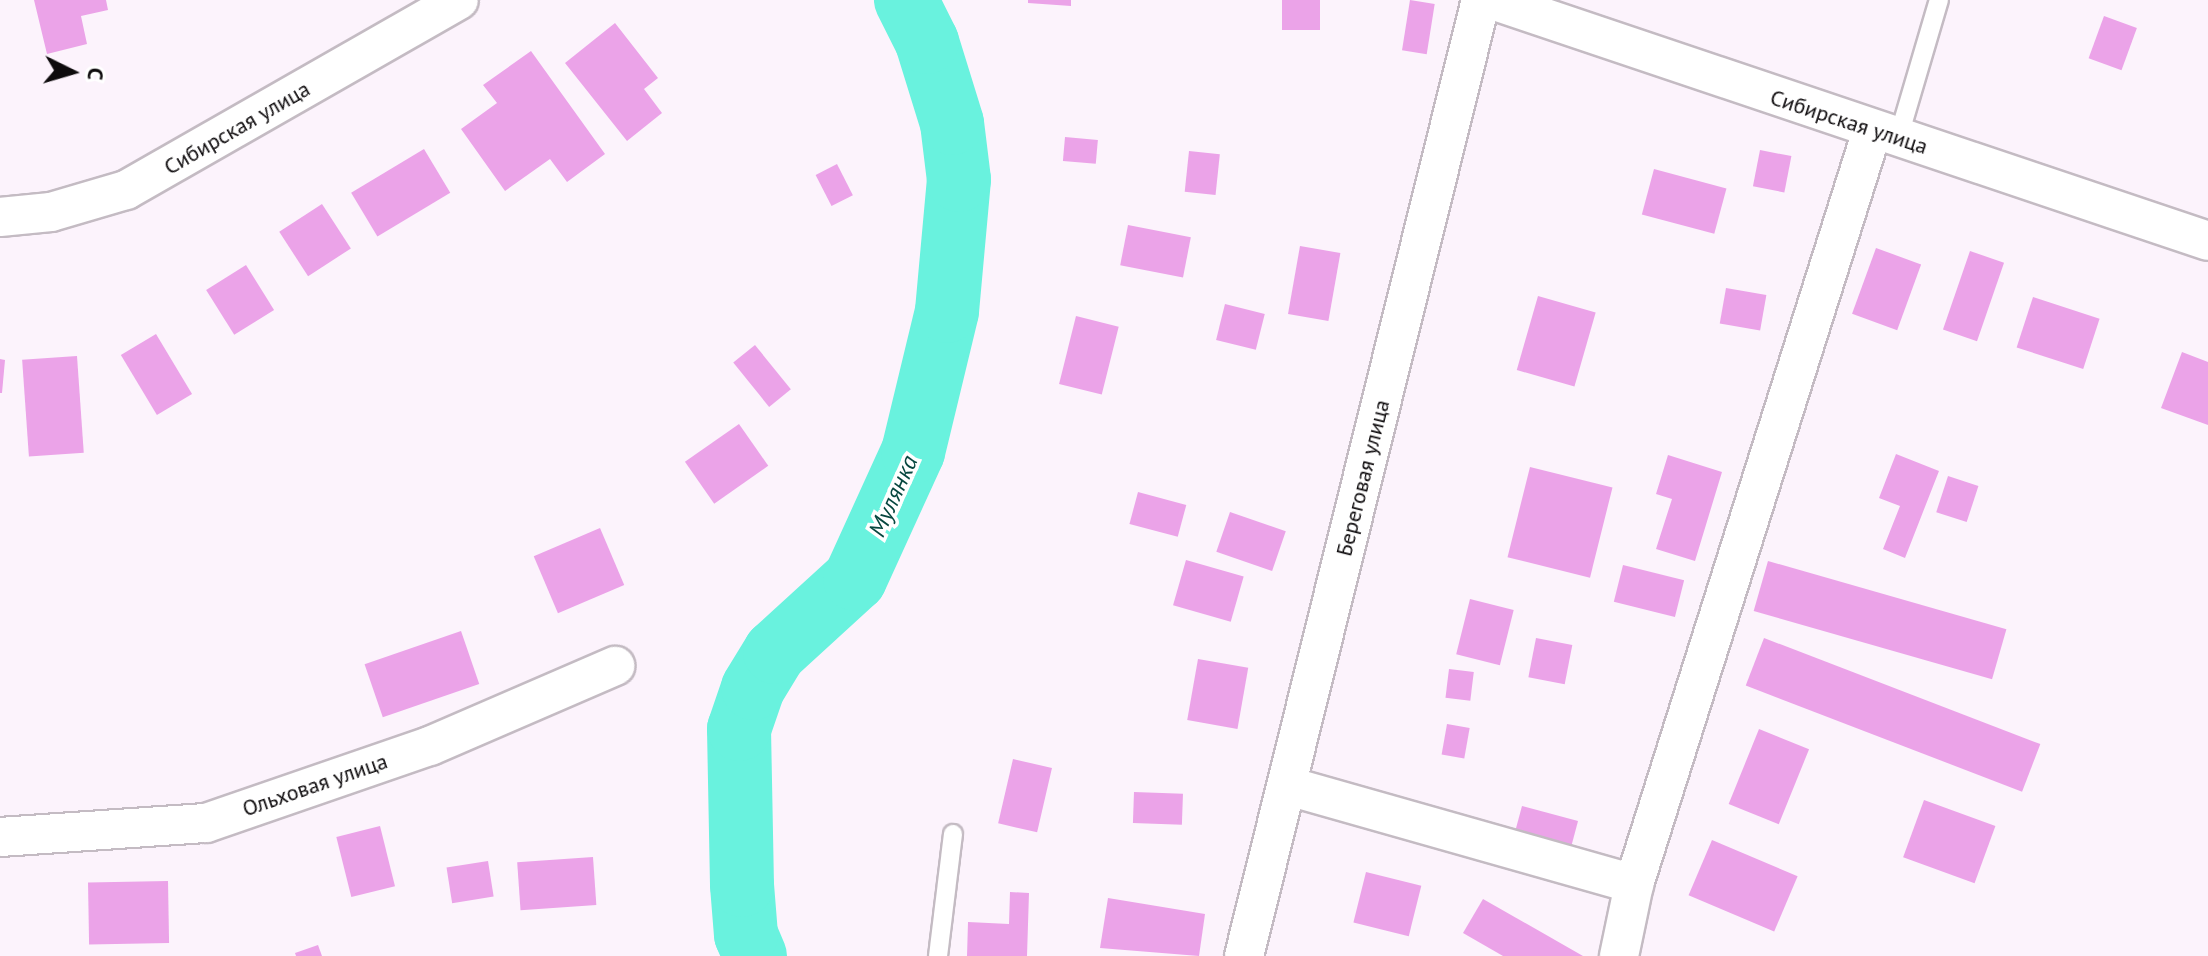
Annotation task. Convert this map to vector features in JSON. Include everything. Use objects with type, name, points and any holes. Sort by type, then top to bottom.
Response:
[{"type":"street","name":"Сибирская улица","points":[[0,217],[51,212],[126,190],[459,0]]},
{"type":"street","name":"Береговая улица","points":[[1244,956],[1481,0]]},
{"type":"street","name":"Сибирская улица","points":[[1492,0],[1885,135],[2208,241]]},
{"type":"street","points":[[1619,956],[1634,884],[1885,135]]},
{"type":"street","name":"Ольховая улица","points":[[0,837],[206,823],[430,746],[615,666]]},
{"type":"street","points":[[1288,786],[1634,884]]},
{"type":"lane","points":[[1885,135],[1939,0]]},
{"type":"lane","points":[[938,956],[953,834]]},
{"type":"building","points":[[34,0],[106,0],[108,10],[81,16],[87,44],[47,54]]},
{"type":"building","points":[[1028,0],[1071,0],[1071,6],[1028,3]]},
{"type":"building","points":[[1282,0],[1320,0],[1320,30],[1282,30]]},
{"type":"building","points":[[1410,0],[1435,4],[1427,54],[1402,50]]},
{"type":"building","points":[[2104,16],[2137,28],[2121,70],[2089,58]]},
{"type":"building","points":[[615,23],[658,78],[644,89],[662,113],[627,141],[565,63]]},
{"type":"building","points":[[531,51],[605,154],[567,182],[550,159],[505,191],[461,129],[497,103],[483,85]]},
{"type":"building","points":[[1065,137],[1098,140],[1096,164],[1063,161]]},
{"type":"building","points":[[424,149],[450,193],[377,236],[351,193]]},
{"type":"building","points":[[1760,150],[1791,156],[1784,192],[1753,186]]},
{"type":"building","points":[[1189,151],[1220,154],[1216,195],[1185,192]]},
{"type":"building","points":[[837,164],[853,195],[832,206],[816,175]]},
{"type":"building","points":[[1654,169],[1726,188],[1714,234],[1642,214]]},
{"type":"building","points":[[322,204],[351,248],[308,276],[279,232]]},
{"type":"building","points":[[1128,225],[1191,237],[1183,277],[1120,265]]},
{"type":"building","points":[[1300,246],[1340,253],[1328,321],[1288,314]]},
{"type":"building","points":[[1876,248],[1921,264],[1897,330],[1852,314]]},
{"type":"building","points":[[1970,251],[2004,263],[1977,341],[1943,329]]},
{"type":"building","points":[[246,265],[274,310],[234,335],[206,290]]},
{"type":"building","points":[[1726,288],[1766,295],[1760,331],[1720,323]]},
{"type":"building","points":[[1538,296],[1596,313],[1574,387],[1517,370]]},
{"type":"building","points":[[2033,297],[2100,319],[2083,369],[2017,347]]},
{"type":"building","points":[[1225,304],[1265,314],[1256,350],[1216,340]]},
{"type":"building","points":[[1076,316],[1119,327],[1102,395],[1059,384]]},
{"type":"building","points":[[156,334],[192,394],[157,415],[121,355]]},
{"type":"building","points":[[755,345],[791,389],[769,407],[733,363]]},
{"type":"building","points":[[2182,352],[2208,362],[2208,425],[2161,408]]},
{"type":"building","points":[[77,356],[84,453],[29,457],[22,360]]},
{"type":"building","points":[[0,359],[5,360],[2,393],[0,393]]},
{"type":"building","points":[[739,424],[768,466],[714,504],[685,462]]},
{"type":"building","points":[[1896,454],[1939,471],[1905,558],[1883,549],[1900,506],[1879,498]]},
{"type":"building","points":[[1668,455],[1722,472],[1695,561],[1656,549],[1672,499],[1656,494]]},
{"type":"building","points":[[1530,467],[1612,488],[1590,578],[1508,557]]},
{"type":"building","points":[[1948,476],[1978,486],[1967,522],[1936,512]]},
{"type":"building","points":[[1138,492],[1186,505],[1178,537],[1129,524]]},
{"type":"building","points":[[1230,512],[1286,531],[1272,571],[1216,552]]},
{"type":"building","points":[[600,528],[624,585],[558,613],[534,556]]},
{"type":"building","points":[[1186,560],[1244,577],[1231,622],[1173,605]]},
{"type":"building","points":[[1768,561],[2006,629],[1992,679],[1754,611]]},
{"type":"building","points":[[1623,565],[1684,580],[1675,617],[1614,602]]},
{"type":"building","points":[[1470,599],[1514,610],[1500,665],[1456,654]]},
{"type":"building","points":[[461,631],[479,684],[383,717],[365,664]]},
{"type":"building","points":[[1536,638],[1572,645],[1565,684],[1528,677]]},
{"type":"building","points":[[1764,638],[2040,744],[2022,792],[1746,686]]},
{"type":"building","points":[[1198,659],[1248,668],[1237,729],[1187,720]]},
{"type":"building","points":[[1449,669],[1474,672],[1470,701],[1445,698]]},
{"type":"building","points":[[1447,724],[1470,728],[1464,759],[1442,755]]},
{"type":"building","points":[[1759,729],[1809,749],[1779,824],[1729,804]]},
{"type":"building","points":[[1013,759],[1052,768],[1037,832],[998,823]]},
{"type":"building","points":[[1134,792],[1183,794],[1182,825],[1133,823]]},
{"type":"building","points":[[1924,800],[1995,826],[1975,883],[1903,857]]},
{"type":"building","points":[[1522,806],[1578,821],[1571,846],[1515,831]]},
{"type":"building","points":[[380,826],[395,886],[351,897],[336,837]]},
{"type":"building","points":[[1712,840],[1798,876],[1774,932],[1689,895]]},
{"type":"building","points":[[593,857],[596,905],[521,910],[517,862]]},
{"type":"building","points":[[488,861],[494,897],[452,903],[447,868]]},
{"type":"building","points":[[1366,872],[1421,886],[1409,936],[1353,922]]},
{"type":"building","points":[[168,881],[169,943],[89,944],[88,882]]},
{"type":"building","points":[[1010,892],[1029,893],[1027,956],[967,956],[968,922],[1009,924]]},
{"type":"building","points":[[1108,898],[1205,914],[1199,956],[1100,948]]},
{"type":"building","points":[[1483,899],[1583,956],[1503,956],[1463,933]]},
{"type":"building","points":[[318,945],[322,956],[296,956],[295,953]]},
{"type":"waterway","name":"Мулянка","points":[[755,956],[746,935],[742,885],[739,729],[753,688],[775,652],[855,579],[913,452],[947,311],[959,180],[952,123],[927,42],[906,0]]}]
